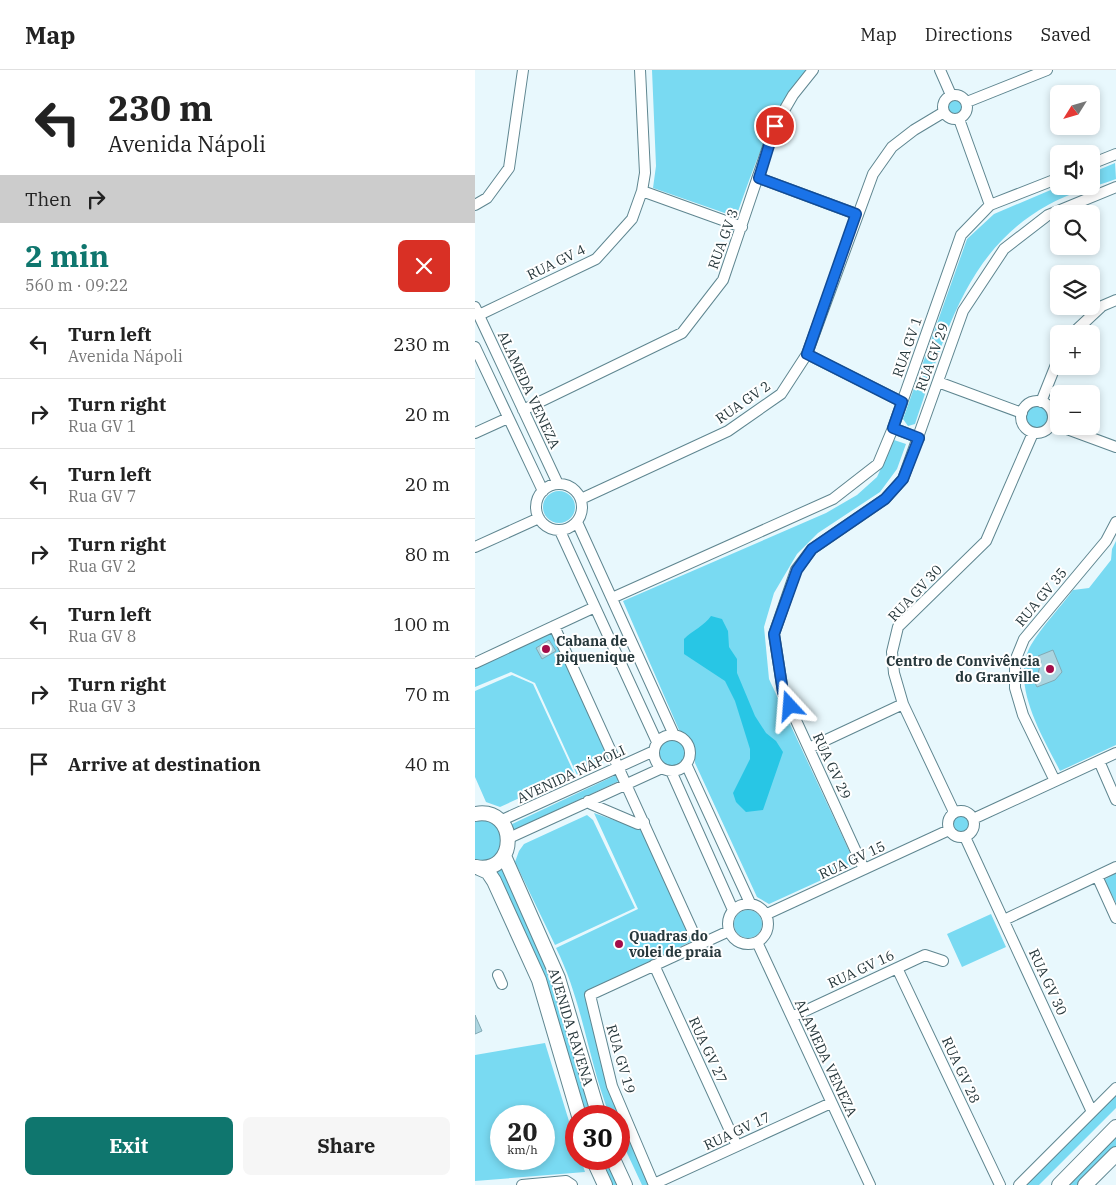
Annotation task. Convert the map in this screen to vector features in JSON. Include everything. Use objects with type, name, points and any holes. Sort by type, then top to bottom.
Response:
[{"type":"main road","points":[[476,811],[486,813],[500,820],[509,838],[504,856],[489,867],[477,867]]},
{"type":"main road","name":"AVENIDA RAVENA","points":[[504,856],[558,978],[596,1105]]},
{"type":"main road","name":"AVENIDA RAVENA","points":[[477,867],[488,872],[494,881],[539,980],[576,1105]]},
{"type":"main road","points":[[1059,1185],[1116,1128]]},
{"type":"main road","points":[[1087,1184],[1116,1154]]},
{"type":"main road","points":[[598,1170],[605,1185]]},
{"type":"main road","points":[[618,1170],[625,1185]]},
{"type":"street","points":[[475,205],[487,198],[509,168],[523,70]]},
{"type":"street","name":"RUA GV 4","points":[[477,311],[596,259],[632,219],[642,191],[645,173],[640,70]]},
{"type":"street","name":"RUA GV 3","points":[[523,410],[682,333],[723,280],[775,126],[793,95],[813,70]]},
{"type":"street","points":[[940,70],[951,95]]},
{"type":"street","points":[[967,102],[1047,70]]},
{"type":"street","points":[[959,94],[967,102],[967,112],[959,118],[949,117],[944,112],[944,101],[951,95],[959,94]]},
{"type":"street","name":"RUA GV 2","points":[[581,499],[728,431],[781,394],[807,354],[856,214],[873,174],[892,147],[914,130],[944,112]]},
{"type":"street","points":[[959,118],[990,205]]},
{"type":"street","points":[[1100,160],[1116,154]]},
{"type":"street","points":[[759,178],[856,214]]},
{"type":"street","name":"RUA GV 1","points":[[612,598],[833,499],[878,464],[893,428],[961,235],[990,205],[1050,182]]},
{"type":"street","name":"RUA GV 29","points":[[864,869],[783,692],[774,634],[793,579],[812,549],[885,499],[903,479],[963,311],[1004,249],[1048,215],[1116,187]]},
{"type":"street","points":[[642,191],[742,227]]},
{"type":"street","points":[[1082,325],[1102,306],[1116,300]]},
{"type":"street","name":"ALAMEDA VENEZA","points":[[477,311],[558,484]]},
{"type":"street","points":[[475,347],[543,491]]},
{"type":"street","points":[[807,354],[902,402]]},
{"type":"street","points":[[486,370],[501,363]]},
{"type":"street","points":[[1041,402],[1052,375]]},
{"type":"street","points":[[938,382],[1022,413]]},
{"type":"street","points":[[1041,402],[1029,404],[1022,413],[1023,424],[1033,433],[1050,428]]},
{"type":"street","points":[[1041,402],[1050,410]]},
{"type":"street","points":[[475,433],[508,418]]},
{"type":"street","points":[[893,428],[919,438]]},
{"type":"street","name":"RUA GV 30","points":[[954,812],[903,704],[894,673],[892,652],[898,628],[986,541],[1033,433]]},
{"type":"street","points":[[1083,435],[1116,447]]},
{"type":"street","points":[[558,484],[572,488],[581,499],[582,511],[573,526],[560,530],[547,527],[539,518],[536,504],[543,491],[558,484]]},
{"type":"street","points":[[475,547],[539,518]]},
{"type":"street","points":[[577,522],[673,735],[687,744],[689,754],[686,764],[750,903]]},
{"type":"street","name":"RUA GV 35","points":[[1055,781],[1023,715],[1015,688],[1015,661],[1024,639],[1106,541],[1116,522]]},
{"type":"street","points":[[560,530],[656,747],[655,760],[666,769],[733,910]]},
{"type":"street","points":[[475,663],[595,607]]},
{"type":"street","points":[[554,626],[699,945]]},
{"type":"street","points":[[809,748],[903,704]]},
{"type":"street","name":"AVENIDA NÁPOLI","points":[[500,820],[618,767],[656,747],[662,738],[673,735]]},
{"type":"street","points":[[973,819],[1116,753]]},
{"type":"street","points":[[1099,761],[1116,800]]},
{"type":"street","points":[[509,838],[626,784],[666,769],[676,770],[686,764]]},
{"type":"street","points":[[588,801],[638,824],[643,822]]},
{"type":"street","points":[[965,811],[973,819],[973,830],[965,837],[954,836],[949,830],[948,818],[954,812],[965,811]]},
{"type":"street","name":"RUA GV 15","points":[[767,914],[949,830]]},
{"type":"street","name":"RUA GV 30","points":[[965,837],[1092,1112]]},
{"type":"street","points":[[1004,920],[1116,867]]},
{"type":"street","points":[[1097,876],[1116,918]]},
{"type":"street","points":[[750,903],[757,905],[767,914],[769,921],[766,933],[757,942],[744,944],[729,931],[728,920],[733,910],[750,903]]},
{"type":"street","points":[[654,965],[729,931]]},
{"type":"street","name":"ALAMEDA VENEZA","points":[[757,942],[870,1185]]},
{"type":"street","name":"RUA GV 16","points":[[791,1017],[925,955],[943,961]]},
{"type":"street","name":"RUA GV 19","points":[[654,965],[590,995],[612,1086],[654,1185]]},
{"type":"street","name":"RUA GV 27","points":[[654,965],[737,1146]]},
{"type":"street","name":"RUA GV 28","points":[[897,968],[1000,1185]]},
{"type":"street","points":[[1019,1185],[1116,1088]]},
{"type":"street","name":"RUA GV 17","points":[[654,1185],[831,1103]]},
{"type":"street","points":[[522,1185],[566,1181],[572,1185]]},
{"type":"shaded area","points":[[652,70],[808,70],[795,86],[774,121],[757,159],[736,217],[653,188],[656,166]]},
{"type":"shaded area","points":[[955,98],[961,101],[964,107],[961,113],[955,116],[949,113],[946,107],[949,101]]},
{"type":"shaded area","points":[[1115,163],[1116,179],[1100,185],[1100,169]]},
{"type":"shaded area","points":[[1050,190],[1050,195],[1071,195],[1048,205],[1019,224],[996,247],[977,272],[961,300],[948,330],[915,424],[908,426],[903,419],[967,239],[994,214]]},
{"type":"shaded area","points":[[1037,406],[1045,409],[1048,417],[1045,425],[1037,428],[1029,425],[1026,417],[1029,409]]},
{"type":"shaded area","points":[[894,440],[906,444],[897,469],[880,492],[818,533],[797,554],[774,593],[764,627],[769,679],[853,859],[850,867],[769,904],[757,897],[695,763],[692,744],[679,730],[623,601],[826,513],[857,495],[877,477]]},
{"type":"shaded area","points":[[559,491],[571,495],[575,507],[571,519],[559,523],[547,519],[543,507],[547,495]]},
{"type":"shaded area","points":[[1116,541],[1116,745],[1060,771],[1031,710],[1026,693],[1025,660],[1035,638],[1073,590],[1089,588],[1111,560],[1112,549]]},
{"type":"shaded area","points":[[711,616],[722,619],[728,631],[729,647],[737,659],[737,673],[755,716],[766,733],[776,741],[783,752],[763,810],[746,812],[736,802],[733,793],[750,759],[750,749],[735,701],[725,681],[684,654],[684,639]]},
{"type":"shaded area","points":[[551,632],[609,759],[577,775],[535,683],[511,672],[475,687],[475,667]]},
{"type":"shaded area","points":[[512,675],[533,684],[574,773],[500,807],[486,802],[475,777],[475,691]]},
{"type":"shaded area","points":[[672,740],[681,744],[685,753],[681,762],[672,766],[663,762],[659,753],[663,744]]},
{"type":"shaded area","points":[[618,775],[619,781],[514,830],[510,825]]},
{"type":"shaded area","points":[[594,813],[645,831],[694,940],[587,992],[608,1086],[616,1105],[606,1105],[573,989],[556,948],[638,909]]},
{"type":"shaded area","points":[[961,814],[968,817],[971,824],[968,831],[961,834],[954,831],[951,824],[954,817]]},
{"type":"shaded area","points":[[587,815],[593,820],[635,908],[555,945],[515,862],[524,844]]},
{"type":"shaded area","points":[[483,819],[494,823],[503,837],[497,853],[492,859],[475,861],[475,820]]},
{"type":"shaded area","points":[[502,863],[551,970],[590,1105],[579,1105],[554,1020],[490,870]]},
{"type":"shaded area","points":[[1116,873],[1116,903],[1104,880]]},
{"type":"shaded area","points":[[748,910],[758,914],[762,924],[758,934],[748,938],[738,934],[734,924],[738,914]]},
{"type":"shaded area","points":[[991,914],[1006,947],[962,967],[947,934]]},
{"type":"shaded area","points":[[545,1043],[565,1108],[565,1170],[584,1170],[585,1172],[475,1181],[475,1055]]},
{"type":"shaded area","points":[[1116,1095],[1116,1108],[1039,1185],[1025,1185]]},
{"type":"shaded area","points":[[1116,1133],[1116,1149],[1080,1185],[1065,1185]]},
{"type":"shaded area","points":[[630,1138],[650,1185],[642,1185],[630,1159]]},
{"type":"shaded area","points":[[602,1170],[614,1170],[621,1185],[609,1185]]},
{"type":"building","name":"Cabana de piquenique","points":[[549,640],[556,651],[542,659],[536,648]]},
{"type":"building","name":"Centro de Convivência do Granville","points":[[1053,650],[1062,672],[1055,680],[1037,687],[1032,677],[1038,674],[1041,661],[1038,656]]},
{"type":"building","points":[[475,1015],[482,1031],[475,1034]]},
{"type":"place","name":"Cabana de piquenique","points":[[546,649]]},
{"type":"place","name":"Centro de Convivência do Granville","points":[[1050,669]]},
{"type":"place","name":"Quadras do volei de praia","points":[[619,944]]},
{"type":"route","points":[[775,126],[759,178],[856,214],[807,354],[902,402],[893,428],[919,438],[903,479],[885,499],[812,549],[797,570],[774,634],[783,692],[790,706]]}]
